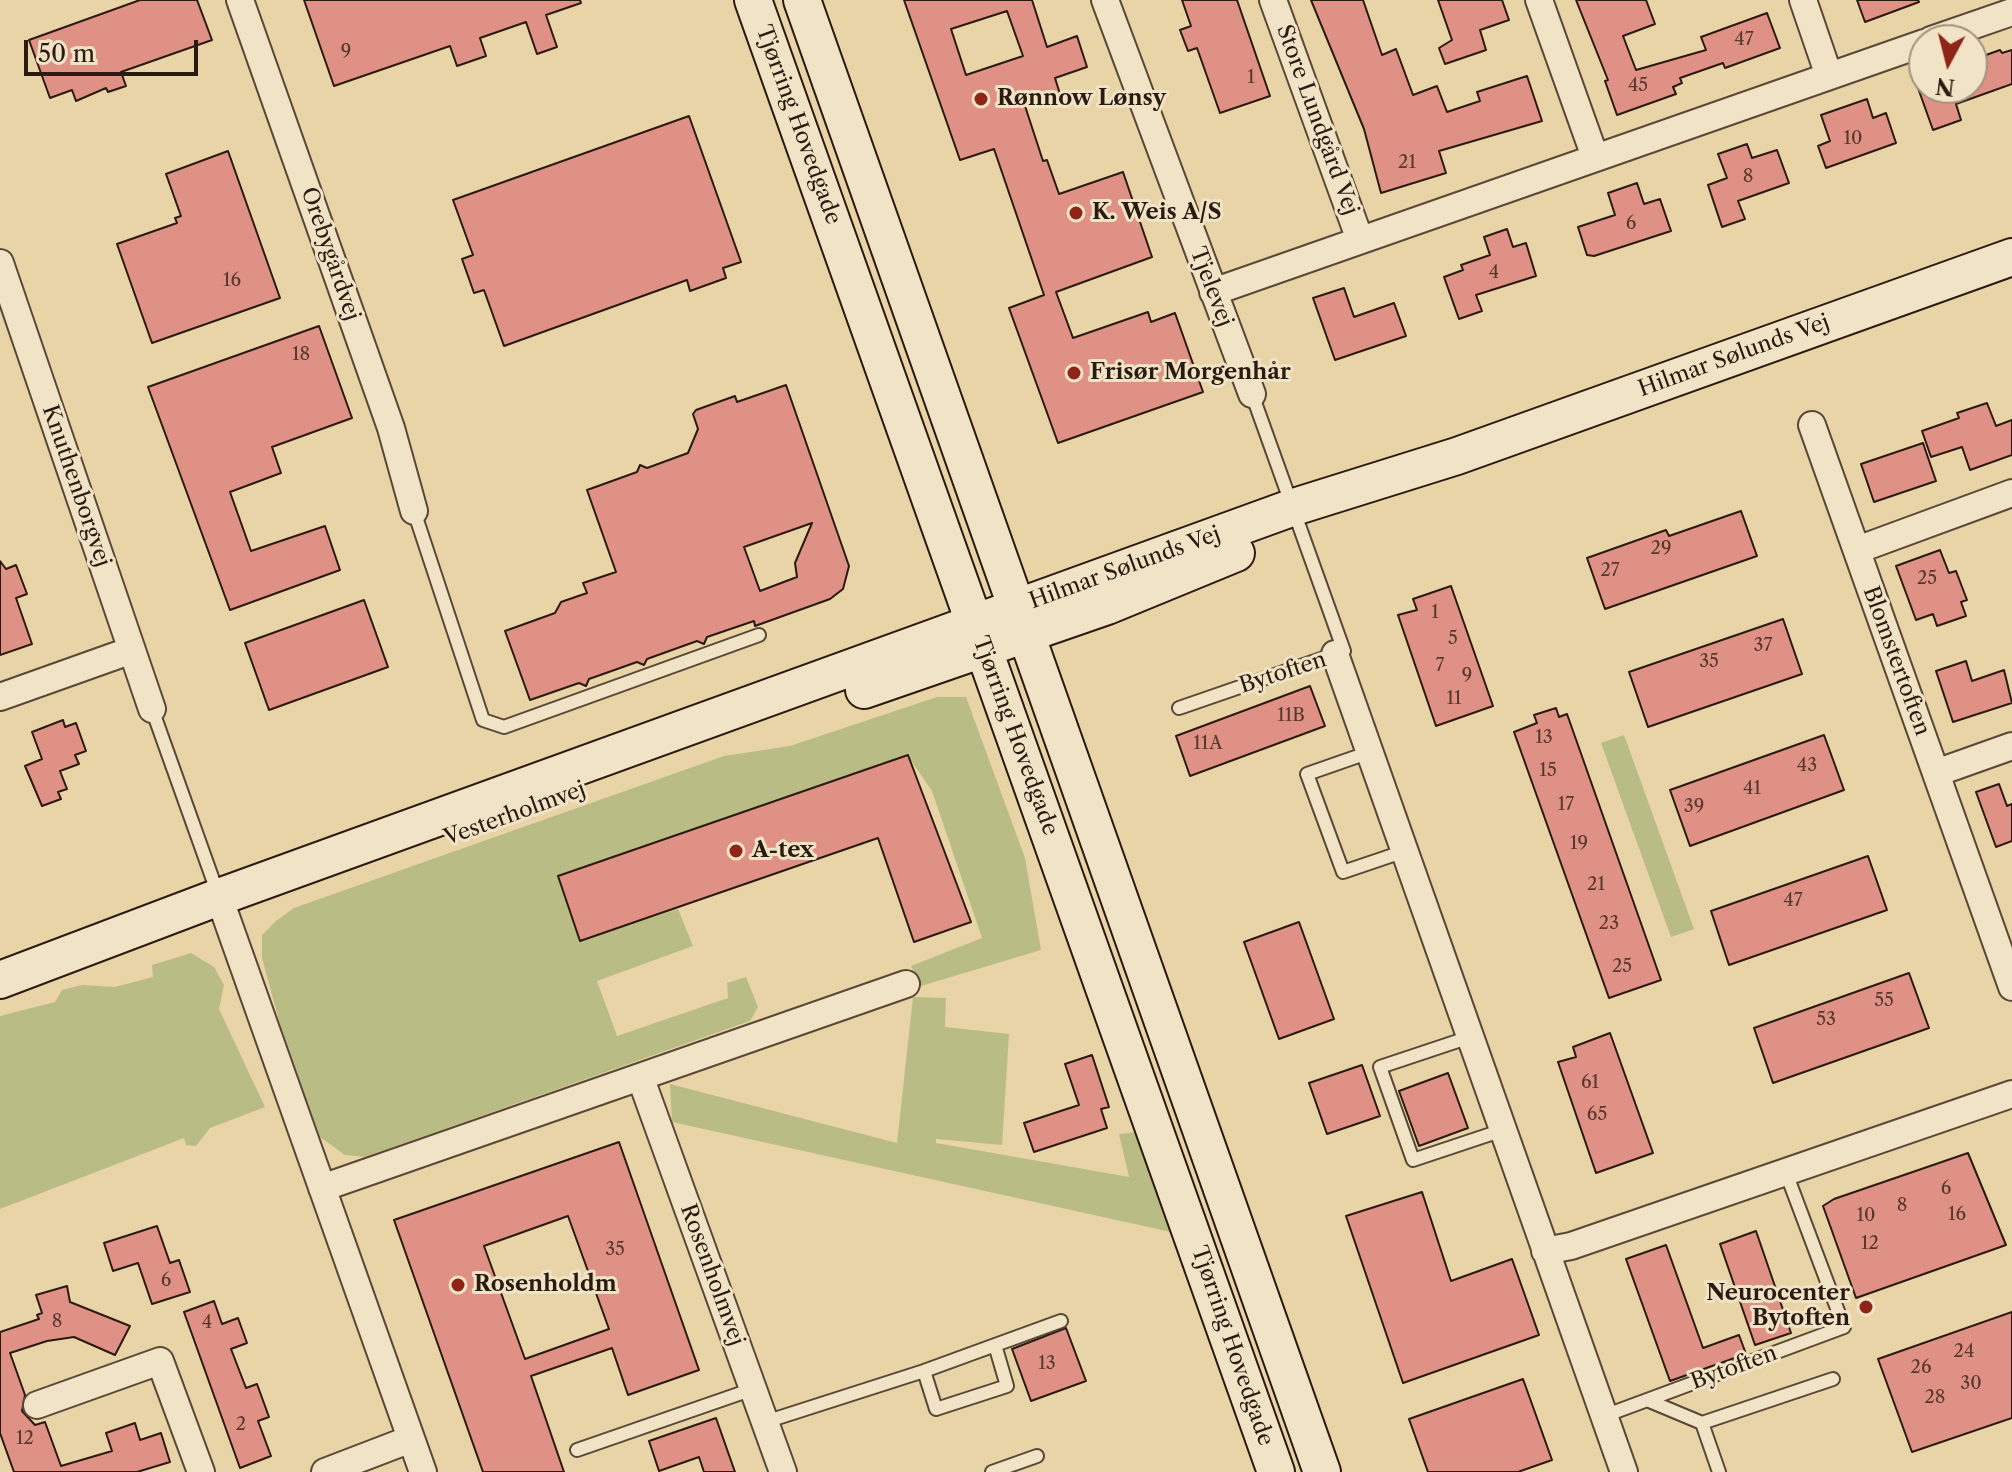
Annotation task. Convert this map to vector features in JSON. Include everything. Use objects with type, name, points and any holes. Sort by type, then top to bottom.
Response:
[{"type":"main road","name":"Tjørring Hovedgade","points":[[753,0],[1276,1472]]},
{"type":"main road","name":"Tjørring Hovedgade","points":[[802,0],[1322,1472]]},
{"type":"main road","name":"Hilmar Sølunds Vej","points":[[1021,621],[1107,606],[1298,516],[2012,257]]},
{"type":"main road","name":"Vesterholmvej","points":[[0,981],[500,818],[1021,621]]},
{"type":"street","name":"Orebygårdvej","points":[[240,0],[391,428],[414,511]]},
{"type":"street","name":"Tjelevej","points":[[1105,0],[1252,394]]},
{"type":"street","name":"Store Lundgård Vej","points":[[1273,0],[1360,240]]},
{"type":"street","points":[[1539,0],[1595,157]]},
{"type":"street","points":[[1803,0],[1829,76]]},
{"type":"street","points":[[1977,24],[2012,12]]},
{"type":"street","name":"Store Lundgård Vej","points":[[1213,292],[1908,49]]},
{"type":"street","name":"Knuthenborgvej","points":[[0,263],[152,709]]},
{"type":"street","name":"Blomstertoften","points":[[1812,425],[2012,987]]},
{"type":"street","points":[[1857,550],[2012,493]]},
{"type":"street","points":[[0,697],[132,650]]},
{"type":"street","name":"Bytoften","points":[[1335,654],[1624,1472]]},
{"type":"street","points":[[1936,773],[2012,746]]},
{"type":"street","points":[[223,908],[423,1472]]},
{"type":"street","points":[[322,1188],[906,984]]},
{"type":"street","name":"Rosenholmvej","points":[[641,1079],[783,1472]]},
{"type":"street","points":[[1545,1251],[1571,1246],[2012,1094]]},
{"type":"street","points":[[37,1405],[160,1361],[201,1472]]},
{"type":"street","points":[[325,1472],[411,1439]]},
{"type":"lane","points":[[1252,394],[1344,651],[1335,654]]},
{"type":"lane","points":[[414,511],[483,720],[504,727],[759,635]]},
{"type":"lane","name":"Bytoften","points":[[1179,708],[1335,654]]},
{"type":"lane","points":[[152,709],[223,908]]},
{"type":"lane","points":[[1370,752],[1307,774],[1343,872],[1405,851]]},
{"type":"lane","points":[[1470,1037],[1380,1067],[1384,1080],[1413,1160],[1503,1130]]},
{"type":"lane","name":"Bytoften","points":[[1604,1416],[1844,1327],[1785,1170]]},
{"type":"lane","points":[[765,1422],[924,1371],[1061,1321]]},
{"type":"lane","points":[[924,1371],[936,1409],[1007,1386],[995,1345]]},
{"type":"lane","name":"Bytoften","points":[[1647,1400],[1702,1423],[1833,1379]]},
{"type":"lane","points":[[577,1450],[753,1389]]},
{"type":"lane","name":"Bytoften","points":[[1702,1423],[1719,1472]]},
{"type":"lane","points":[[992,1472],[1037,1456]]},
{"type":"green space","points":[[937,697],[966,697],[1025,858],[1041,950],[921,986],[911,966],[982,938],[932,791],[908,756],[558,877],[580,941],[678,909],[693,946],[597,981],[617,1036],[728,998],[727,983],[746,977],[758,1007],[750,1021],[365,1157],[345,1155],[320,1137],[280,1024],[262,958],[262,935],[294,908],[724,756],[790,746]]},
{"type":"green space","points":[[1624,735],[1694,929],[1671,937],[1601,743]]},
{"type":"green space","points":[[191,953],[214,967],[224,985],[219,1009],[265,1107],[210,1128],[196,1146],[186,1145],[184,1138],[0,1209],[0,1016],[55,1002],[62,990],[82,985],[115,987],[153,977],[152,965]]},
{"type":"green space","points":[[913,997],[946,998],[945,1027],[1009,1034],[1002,1145],[936,1139],[936,1143],[1129,1177],[1119,1134],[1137,1132],[1171,1232],[672,1122],[670,1084],[897,1143]]},
{"type":"building","points":[[140,0],[197,0],[212,40],[121,72],[126,86],[108,92],[106,88],[76,101],[72,90],[50,98],[29,40]]},
{"type":"building","points":[[304,0],[580,0],[581,3],[546,15],[557,47],[537,54],[526,22],[480,38],[486,56],[457,66],[450,46],[334,86]]},
{"type":"building","points":[[904,0],[1032,0],[1047,47],[1077,36],[1087,67],[1055,78],[1060,94],[1025,106],[1043,161],[1047,160],[1059,194],[1123,172],[1152,257],[1056,292],[1073,338],[1148,312],[1151,322],[1175,313],[1203,392],[1058,443],[1009,308],[1044,295],[994,149],[960,160]],"holes":[[[1007,11],[1023,56],[966,75],[951,29]]]},
{"type":"building","points":[[1182,0],[1237,0],[1270,96],[1220,113],[1197,48],[1188,51],[1180,30],[1191,26]]},
{"type":"building","points":[[1311,0],[1363,0],[1382,55],[1396,49],[1413,95],[1437,86],[1447,112],[1480,101],[1477,92],[1527,76],[1542,121],[1439,151],[1446,173],[1381,193],[1364,129]]},
{"type":"building","points":[[1438,0],[1502,0],[1509,20],[1480,30],[1486,50],[1445,64],[1439,48],[1452,40]]},
{"type":"building","points":[[1576,0],[1646,0],[1655,24],[1623,36],[1636,70],[1706,50],[1701,37],[1767,13],[1780,48],[1725,68],[1723,63],[1680,78],[1682,83],[1673,87],[1676,94],[1617,115],[1605,81],[1608,80]]},
{"type":"building","points":[[1857,0],[1918,0],[1919,2],[1865,22]]},
{"type":"building","points":[[2012,50],[2012,84],[1988,93],[1988,54]]},
{"type":"building","points":[[1867,99],[1873,118],[1886,113],[1896,143],[1826,168],[1818,146],[1830,141],[1821,115]]},
{"type":"building","points":[[1924,104],[1956,104],[1961,120],[1933,130]]},
{"type":"building","points":[[689,116],[741,262],[723,268],[726,278],[690,291],[687,280],[504,346],[484,290],[474,293],[462,259],[473,255],[453,200]]},
{"type":"building","points":[[1747,144],[1752,158],[1777,150],[1789,183],[1738,201],[1745,219],[1722,227],[1708,185],[1727,178],[1718,154]]},
{"type":"building","points":[[228,151],[280,298],[152,343],[117,244],[177,223],[175,218],[181,216],[166,174]]},
{"type":"building","points":[[1637,183],[1644,204],[1660,199],[1671,231],[1594,256],[1587,255],[1578,227],[1615,215],[1608,193]]},
{"type":"building","points":[[1507,229],[1513,247],[1526,243],[1536,276],[1476,295],[1482,311],[1459,319],[1444,277],[1463,270],[1461,265],[1490,255],[1484,237]]},
{"type":"building","points":[[1344,288],[1354,317],[1394,303],[1406,336],[1335,360],[1313,298]]},
{"type":"building","points":[[319,326],[352,418],[272,447],[281,473],[230,492],[251,551],[325,526],[340,570],[230,610],[148,387]]},
{"type":"building","points":[[786,385],[849,566],[843,589],[830,599],[755,626],[754,621],[707,637],[704,644],[697,641],[647,659],[644,665],[637,662],[589,679],[586,686],[579,683],[530,700],[505,631],[555,613],[561,602],[587,593],[583,583],[616,572],[587,490],[637,472],[640,465],[647,468],[688,453],[698,429],[693,414],[696,410],[735,396],[737,402]],"holes":[[[812,523],[795,563],[797,577],[760,591],[744,547]]]},
{"type":"building","points":[[1987,403],[1996,426],[2012,420],[2012,455],[1970,470],[1962,447],[1931,457],[1922,431],[1959,418],[1957,413]]},
{"type":"building","points":[[1923,443],[1936,481],[1874,502],[1861,464]]},
{"type":"building","points":[[1741,511],[1757,556],[1605,609],[1587,558],[1666,530],[1669,536]]},
{"type":"building","points":[[1940,550],[1949,573],[1956,571],[1967,600],[1961,602],[1966,616],[1937,626],[1933,614],[1916,620],[1896,566]]},
{"type":"building","points":[[0,561],[6,569],[16,565],[27,594],[16,598],[32,644],[0,655]]},
{"type":"building","points":[[1451,586],[1493,706],[1436,726],[1398,615],[1417,610],[1413,599]]},
{"type":"building","points":[[364,600],[388,667],[269,710],[245,643]]},
{"type":"building","points":[[1783,619],[1802,674],[1648,727],[1629,672]]},
{"type":"building","points":[[1966,661],[1972,681],[2004,670],[2012,703],[1953,722],[1936,671]]},
{"type":"building","points":[[1310,686],[1325,726],[1190,776],[1176,736]]},
{"type":"building","points":[[1556,708],[1559,717],[1567,714],[1661,980],[1609,998],[1514,732],[1537,723],[1534,715]]},
{"type":"building","points":[[63,720],[65,727],[76,723],[86,751],[75,755],[79,764],[60,771],[67,789],[58,792],[61,799],[42,806],[25,766],[42,759],[32,732]]},
{"type":"building","points":[[1824,735],[1844,790],[1690,846],[1670,790]]},
{"type":"building","name":"A-tex","points":[[908,755],[971,922],[914,942],[878,838],[580,941],[558,876]]},
{"type":"building","points":[[1999,784],[2007,806],[2012,804],[2012,841],[1996,847],[1976,792]]},
{"type":"building","points":[[1868,856],[1887,910],[1729,965],[1711,911]]},
{"type":"building","points":[[1299,922],[1334,1019],[1279,1039],[1244,942]]},
{"type":"building","points":[[1909,973],[1929,1028],[1773,1083],[1754,1028]]},
{"type":"building","points":[[1610,1033],[1653,1153],[1596,1173],[1558,1062],[1576,1057],[1573,1047]]},
{"type":"building","points":[[1092,1055],[1109,1107],[1101,1109],[1107,1128],[1034,1152],[1024,1123],[1079,1105],[1065,1064]]},
{"type":"building","points":[[1362,1065],[1380,1116],[1327,1134],[1309,1083]]},
{"type":"building","points":[[1448,1073],[1468,1128],[1419,1146],[1399,1091]]},
{"type":"building","name":"Rosenholdm","points":[[619,1142],[699,1370],[628,1395],[612,1348],[531,1376],[564,1472],[483,1472],[394,1220]],"holes":[[[568,1216],[609,1329],[525,1359],[484,1246]]]},
{"type":"building","points":[[1968,1153],[2006,1245],[1856,1298],[1823,1206],[1834,1199]]},
{"type":"building","points":[[1422,1192],[1451,1281],[1512,1259],[1539,1335],[1403,1383],[1346,1216]]},
{"type":"building","points":[[157,1226],[170,1263],[179,1260],[190,1292],[152,1304],[138,1263],[113,1271],[104,1243]]},
{"type":"building","points":[[1756,1231],[1791,1333],[1755,1345],[1720,1244]]},
{"type":"building","points":[[1666,1245],[1703,1348],[1739,1335],[1746,1354],[1670,1381],[1626,1259]]},
{"type":"building","points":[[67,1286],[70,1302],[130,1326],[115,1355],[74,1337],[47,1341],[10,1353],[25,1395],[22,1411],[35,1425],[45,1422],[61,1466],[112,1451],[106,1433],[135,1423],[140,1440],[161,1433],[170,1462],[137,1472],[14,1472],[0,1433],[0,1332],[39,1319],[37,1315],[42,1313],[36,1295]]},
{"type":"building","points":[[214,1301],[222,1324],[238,1318],[247,1343],[231,1349],[246,1388],[257,1384],[269,1417],[258,1421],[271,1456],[240,1468],[184,1312]]},
{"type":"building","points":[[2012,1312],[2012,1418],[1912,1452],[1878,1359]]},
{"type":"building","points":[[1066,1328],[1086,1381],[1031,1401],[1012,1349]]},
{"type":"building","points":[[1523,1379],[1552,1460],[1518,1472],[1428,1472],[1409,1419]]},
{"type":"building","points":[[716,1418],[735,1472],[704,1472],[699,1457],[659,1471],[649,1441]]},
{"type":"place","name":"Rønnow Lønsy","points":[[981,99]]},
{"type":"place","name":"K. Weis A/S","points":[[1076,213]]},
{"type":"place","name":"Frisør Morgenhår","points":[[1074,373]]},
{"type":"place","name":"A-tex","points":[[736,851]]},
{"type":"place","name":"Rosenholdm","points":[[458,1285]]},
{"type":"place","name":"Neurocenter Bytoften","points":[[1866,1307]]}]
